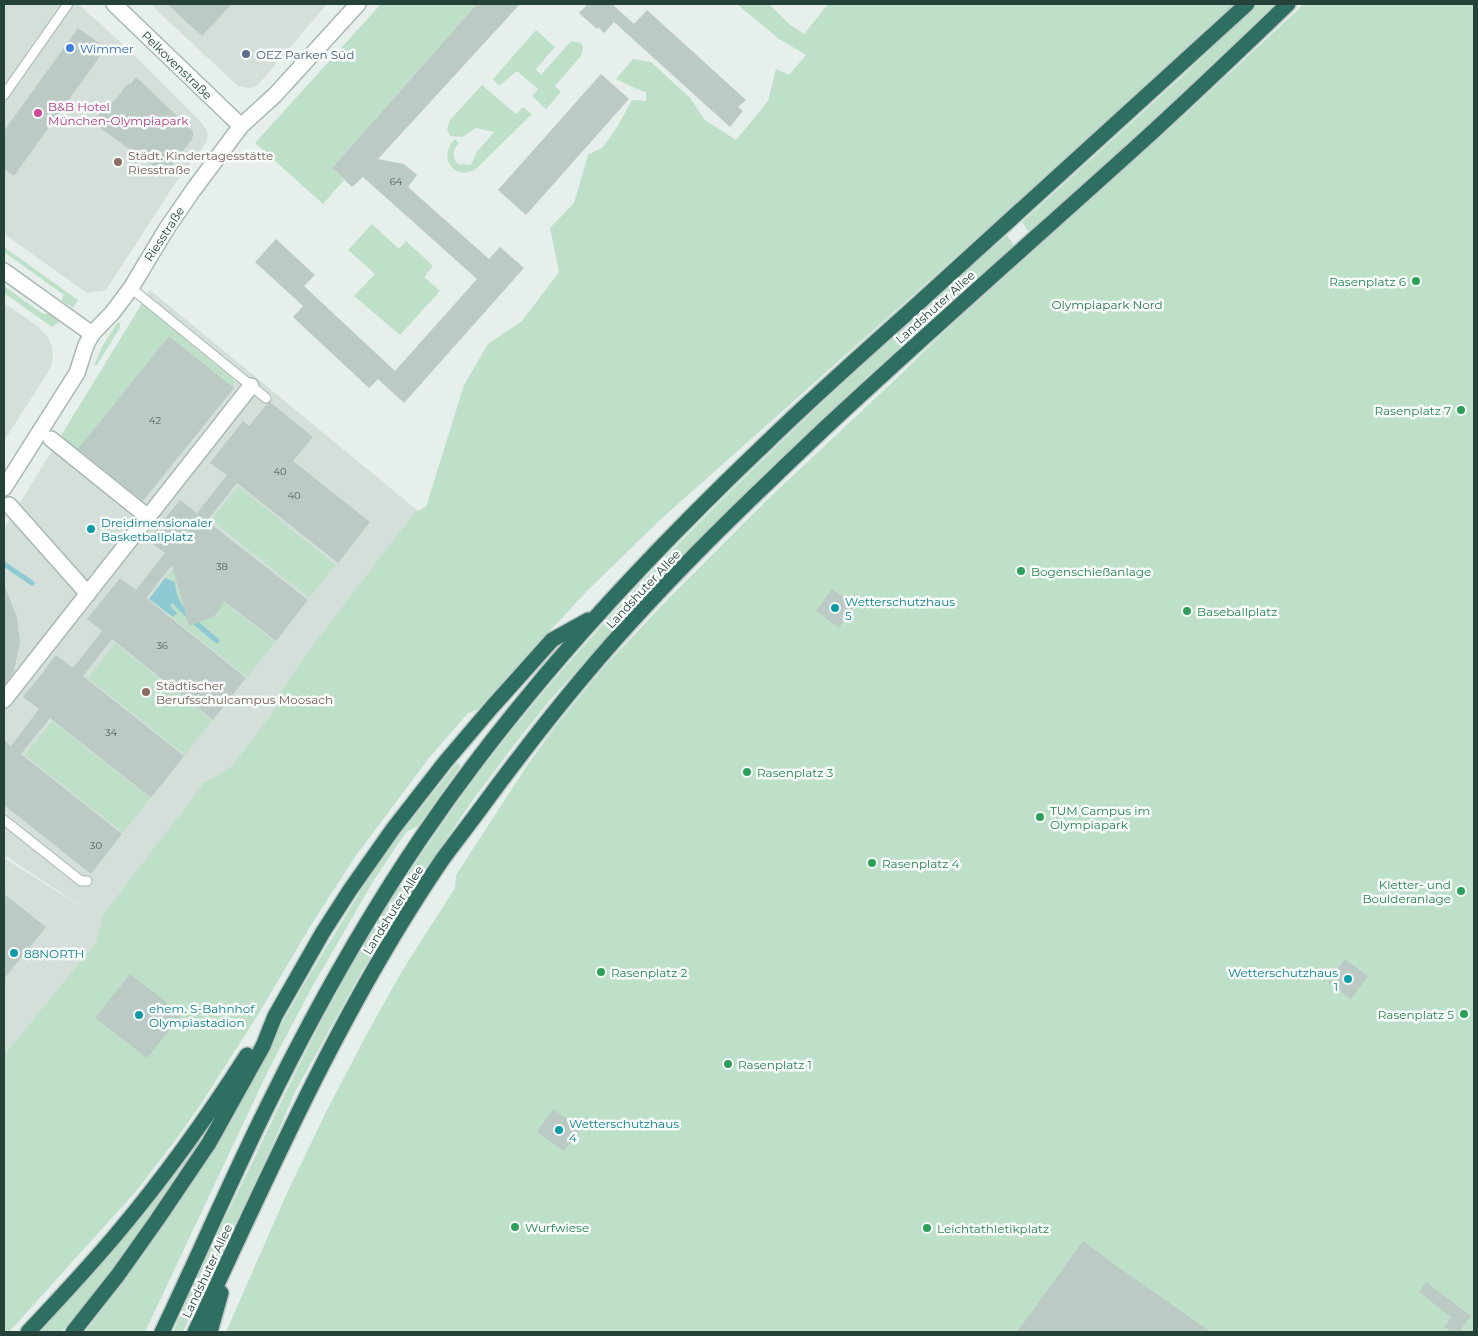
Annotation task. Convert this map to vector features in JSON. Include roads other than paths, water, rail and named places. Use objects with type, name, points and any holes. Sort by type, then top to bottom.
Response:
[{"type":"highway","name":"Landshuter Allee","points":[[162,1332],[264,1113],[346,956],[419,840],[508,720],[564,652],[706,502],[764,444],[1247,4]]},
{"type":"highway","name":"Landshuter Allee","points":[[195,1332],[291,1127],[328,1053],[373,972],[444,858],[532,738],[642,610],[785,466],[874,383],[1140,144],[1288,4]]},
{"type":"highway","points":[[73,1332],[124,1267],[209,1142],[262,1046],[275,1016],[322,932],[393,829],[446,761],[552,640],[599,615]]},
{"type":"highway","points":[[28,1332],[120,1230],[154,1187],[275,1016]]},
{"type":"highway","points":[[210,1332],[232,1253]]},
{"type":"street","name":"Pelkovenstraße","points":[[114,4],[242,126]]},
{"type":"street","name":"Riesstraße","points":[[4,488],[77,373],[92,334],[113,312],[131,288],[167,228],[194,189],[242,126],[276,95],[358,4]]},
{"type":"street","points":[[4,271],[92,334]]},
{"type":"street","points":[[4,700],[252,386]]},
{"type":"street","points":[[50,439],[148,517]]},
{"type":"street","points":[[9,505],[88,594]]},
{"type":"lane","points":[[5,93],[68,4]]},
{"type":"lane","points":[[131,288],[266,398]]},
{"type":"lane","points":[[4,820],[80,881],[86,881]]},
{"type":"water","points":[[165,578],[175,582],[180,601],[192,617],[189,620],[172,603],[170,606],[177,613],[173,617],[149,599]]},
{"type":"waterway","points":[[4,564],[32,583]]},
{"type":"waterway","points":[[191,619],[217,641]]},
{"type":"place","name":"Wimmer","points":[[70,48]]},
{"type":"place","name":"OEZ Parken Süd","points":[[246,54]]},
{"type":"place","name":"B&B Hotel München-Olympiapark","points":[[38,113]]},
{"type":"place","name":"Städt. Kindertagesstätte Riesstraße","points":[[118,162]]},
{"type":"place","name":"Rasenplatz 6","points":[[1416,281]]},
{"type":"place","name":"Rasenplatz 7","points":[[1461,410]]},
{"type":"place","name":"Dreidimensionaler Basketballplatz","points":[[91,529]]},
{"type":"place","name":"Bogenschießanlage","points":[[1021,571]]},
{"type":"place","name":"Wetterschutzhaus 5","points":[[835,608]]},
{"type":"place","name":"Baseballplatz","points":[[1187,611]]},
{"type":"place","name":"Städtischer Berufsschulcampus Moosach","points":[[146,692]]},
{"type":"place","name":"Rasenplatz 3","points":[[747,772]]},
{"type":"place","name":"TUM Campus im Olympiapark","points":[[1040,817]]},
{"type":"place","name":"Rasenplatz 4","points":[[872,863]]},
{"type":"place","name":"Kletter- und Boulderanlage","points":[[1461,891]]},
{"type":"place","name":"88NORTH","points":[[14,953]]},
{"type":"place","name":"Rasenplatz 2","points":[[601,972]]},
{"type":"place","name":"Wetterschutzhaus 1","points":[[1348,979]]},
{"type":"place","name":"Rasenplatz 5","points":[[1464,1014]]},
{"type":"place","name":"ehem. S-Bahnhof Olympiastadion","points":[[139,1015]]},
{"type":"place","name":"Rasenplatz 1","points":[[728,1064]]},
{"type":"place","name":"Wetterschutzhaus 4","points":[[559,1130]]},
{"type":"place","name":"Wurfwiese","points":[[515,1227]]},
{"type":"place","name":"Leichtathletikplatz","points":[[927,1228]]},
{"type":"park label","name":"Olympiapark Nord","points":[[1107,304]]}]
